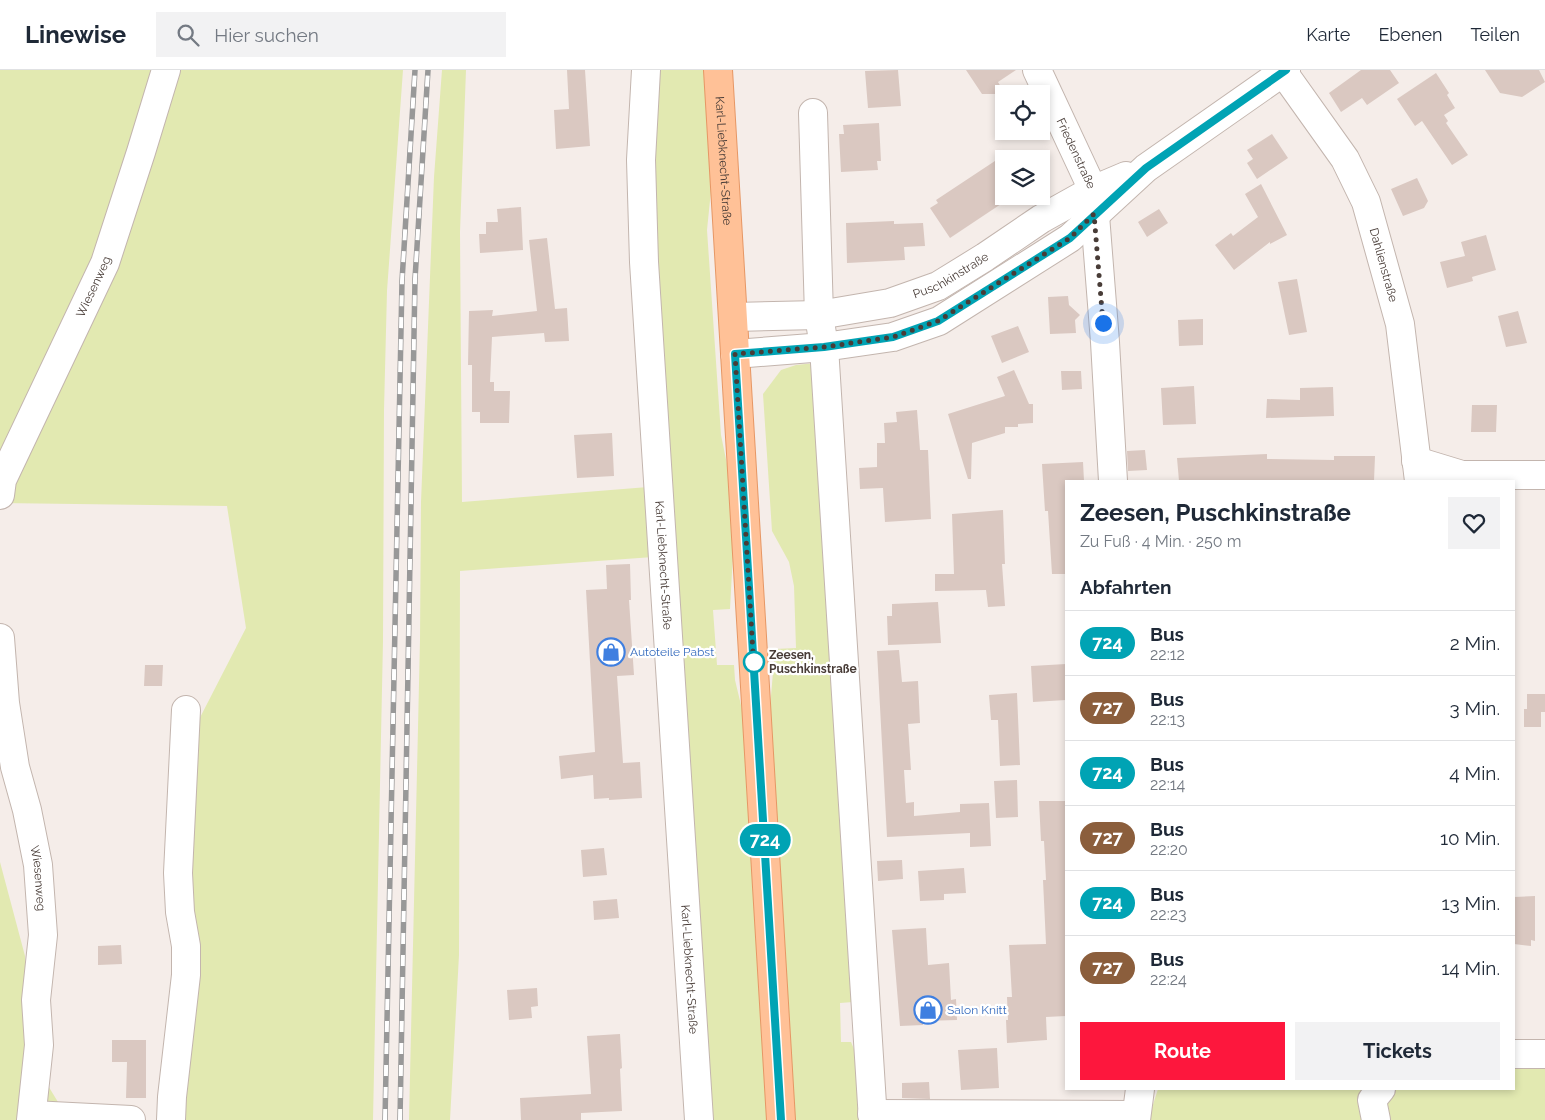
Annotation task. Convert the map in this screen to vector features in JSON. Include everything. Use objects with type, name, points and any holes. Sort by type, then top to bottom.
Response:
[{"type":"main road","name":"Karl-Liebknecht-Straße","points":[[718,70],[781,1120]]},
{"type":"street","name":"Wiesenweg","points":[[0,495],[2,480],[104,263],[166,70]]},
{"type":"street","name":"Karl-Liebknecht-Straße","points":[[646,70],[641,160],[644,262],[699,1120]]},
{"type":"street","name":"Friedenstraße","points":[[1037,70],[1094,202],[1113,480]]},
{"type":"street","name":"Puschkinstraße","points":[[734,317],[819,315],[890,303],[938,286],[1041,219],[1094,202],[1146,168],[1284,71]]},
{"type":"street","name":"Dahlienstraße","points":[[1284,71],[1345,160],[1366,202],[1400,324],[1417,471]]},
{"type":"street","points":[[813,113],[819,315],[824,347],[873,1117],[1137,1108]]},
{"type":"street","name":"Puschkinstraße","points":[[735,354],[824,347],[893,337],[938,321],[1070,238],[1094,202]]},
{"type":"street","points":[[1417,471],[1462,475],[1545,475]]},
{"type":"street","name":"Wiesenweg","points":[[0,638],[5,703],[15,767],[27,810],[38,865],[43,935],[36,1000],[39,1045],[32,1118]]},
{"type":"street","points":[[171,1120],[186,975],[186,946],[180,912],[178,873],[186,710]]},
{"type":"street","points":[[1515,1054],[1545,1054]]},
{"type":"street","points":[[1376,1120],[1372,1100],[1380,1090]]},
{"type":"street","points":[[32,1118],[131,1120]]},
{"type":"green space","points":[[0,70],[403,70],[387,291],[384,410],[383,641],[373,1120],[183,1120],[189,927],[189,739],[246,628],[227,506],[0,503]]},
{"type":"green space","points":[[442,70],[466,70],[460,232],[462,502],[648,487],[653,557],[460,571],[459,955],[450,1120],[409,1120],[420,640],[421,502],[434,177]]},
{"type":"green space","points":[[655,70],[706,70],[712,181],[707,230],[721,435],[729,474],[734,535],[730,609],[713,610],[717,665],[734,665],[735,680],[746,726],[771,1120],[708,1120],[653,266]]},
{"type":"green space","points":[[815,363],[853,1002],[840,1003],[841,1042],[851,1042],[856,1054],[860,1120],[794,1120],[769,719],[775,649],[796,648],[794,586],[789,562],[772,531],[763,394],[781,370],[796,365]]},
{"type":"green space","points":[[0,862],[25,956],[30,1019],[47,1084],[69,1120],[0,1120]]},
{"type":"green space","points":[[1515,1059],[1545,1059],[1545,1120],[1148,1120],[1158,1090],[1515,1090]]},
{"type":"building","points":[[567,70],[585,70],[590,146],[556,149],[554,110],[569,109]]},
{"type":"building","points":[[898,70],[901,106],[868,108],[865,71]]},
{"type":"building","points":[[966,70],[1016,70],[998,82],[1000,85],[995,85],[995,94],[982,94]]},
{"type":"building","points":[[1361,70],[1390,70],[1399,83],[1367,105],[1362,98],[1341,112],[1329,93]]},
{"type":"building","points":[[1485,70],[1539,70],[1545,82],[1522,97],[1500,93]]},
{"type":"building","points":[[1436,73],[1449,93],[1447,95],[1455,108],[1444,115],[1448,121],[1446,123],[1468,155],[1452,165],[1422,121],[1415,126],[1397,99]]},
{"type":"building","points":[[879,123],[881,161],[877,161],[878,170],[841,172],[839,134],[844,134],[843,125]]},
{"type":"building","points":[[1272,134],[1288,158],[1257,179],[1247,163],[1253,159],[1247,150]]},
{"type":"building","points":[[995,161],[995,205],[1000,205],[950,238],[930,208],[938,203],[936,200]]},
{"type":"building","points":[[1417,178],[1428,201],[1424,208],[1403,216],[1391,189]]},
{"type":"building","points":[[1261,184],[1287,235],[1270,244],[1270,242],[1234,270],[1215,245],[1231,233],[1233,236],[1258,217],[1245,194]]},
{"type":"building","points":[[521,207],[523,250],[480,253],[479,234],[486,234],[486,222],[498,222],[497,209]]},
{"type":"building","points":[[1159,209],[1168,223],[1147,237],[1138,222]]},
{"type":"building","points":[[894,221],[894,224],[923,223],[925,246],[904,247],[905,260],[847,263],[846,223]]},
{"type":"building","points":[[1486,235],[1496,270],[1472,277],[1473,281],[1447,288],[1440,262],[1465,256],[1461,242]]},
{"type":"building","points":[[547,238],[555,309],[567,308],[569,341],[545,342],[544,333],[492,337],[490,382],[494,382],[494,391],[510,391],[509,423],[480,423],[480,412],[472,412],[472,365],[468,365],[469,311],[493,310],[492,316],[537,311],[529,240]]},
{"type":"building","points":[[1297,279],[1307,332],[1289,335],[1278,282]]},
{"type":"building","points":[[1068,296],[1069,305],[1080,315],[1075,320],[1076,333],[1050,334],[1048,297]]},
{"type":"building","points":[[1518,311],[1527,343],[1506,347],[1498,316]]},
{"type":"building","points":[[1203,319],[1203,345],[1179,346],[1178,320]]},
{"type":"building","points":[[1018,326],[1029,352],[1002,363],[991,336]]},
{"type":"building","points":[[1014,370],[1029,404],[1033,404],[1033,423],[1018,424],[1018,427],[1005,427],[1005,433],[972,443],[971,479],[968,479],[948,414],[1005,396],[997,377]]},
{"type":"building","points":[[1061,371],[1081,371],[1082,389],[1062,390]]},
{"type":"building","points":[[1194,386],[1196,424],[1163,425],[1161,388]]},
{"type":"building","points":[[1333,387],[1334,416],[1266,418],[1267,399],[1300,400],[1300,388]]},
{"type":"building","points":[[1472,405],[1497,405],[1496,432],[1471,432]]},
{"type":"building","points":[[917,410],[920,450],[928,450],[931,519],[885,522],[883,488],[860,489],[859,468],[877,467],[877,443],[885,443],[884,423],[897,422],[896,412]]},
{"type":"building","points":[[612,433],[614,476],[577,478],[574,435]]},
{"type":"building","points":[[1145,450],[1147,470],[1128,471],[1127,451]]},
{"type":"building","points":[[1267,454],[1267,459],[1334,460],[1334,456],[1375,456],[1374,480],[1179,480],[1177,458]]},
{"type":"building","points":[[1083,462],[1084,480],[1065,480],[1065,574],[1052,574],[1048,511],[1045,511],[1042,464]]},
{"type":"building","points":[[1003,510],[1005,564],[1002,564],[1005,606],[988,607],[986,590],[935,591],[935,574],[954,574],[952,514]]},
{"type":"building","points":[[630,564],[631,600],[629,600],[634,675],[617,676],[623,763],[640,762],[642,798],[594,799],[593,775],[561,779],[559,756],[595,752],[586,590],[607,589],[606,565]]},
{"type":"building","points":[[938,602],[941,643],[888,645],[887,616],[892,616],[892,604]]},
{"type":"building","points":[[899,650],[902,682],[918,681],[920,723],[908,724],[911,770],[904,770],[906,803],[914,802],[914,816],[960,812],[960,804],[989,803],[991,846],[970,847],[970,833],[887,837],[877,651]]},
{"type":"building","points":[[1065,664],[1065,700],[1033,702],[1031,666]]},
{"type":"building","points":[[145,665],[163,665],[162,686],[144,686]]},
{"type":"building","points":[[1017,693],[1020,765],[1000,766],[998,720],[991,720],[989,695]]},
{"type":"building","points":[[1527,694],[1545,694],[1545,712],[1541,712],[1541,727],[1524,727],[1524,709],[1527,709]]},
{"type":"building","points":[[1017,780],[1018,817],[996,818],[994,781]]},
{"type":"building","points":[[1039,801],[1065,801],[1065,1016],[1046,1017],[1047,1040],[1007,1043],[1007,997],[1012,997],[1009,945],[1046,944],[1043,880],[1046,880],[1044,841],[1041,841]]},
{"type":"building","points":[[604,848],[607,875],[583,877],[581,850]]},
{"type":"building","points":[[902,860],[903,879],[878,881],[877,861]]},
{"type":"building","points":[[964,868],[966,893],[944,894],[944,900],[920,901],[918,871]]},
{"type":"building","points":[[1535,896],[1535,941],[1531,940],[1531,946],[1515,944],[1515,897]]},
{"type":"building","points":[[617,899],[619,918],[594,920],[593,901]]},
{"type":"building","points":[[926,928],[928,965],[949,963],[951,1000],[956,999],[957,1020],[923,1021],[923,1025],[900,1026],[892,930]]},
{"type":"building","points":[[121,945],[122,964],[98,965],[98,946]]},
{"type":"building","points":[[537,988],[538,1006],[531,1007],[532,1018],[509,1020],[507,990]]},
{"type":"building","points":[[620,1034],[622,1111],[581,1113],[581,1120],[521,1120],[520,1098],[591,1094],[587,1036]]},
{"type":"building","points":[[112,1040],[146,1040],[146,1098],[126,1098],[127,1062],[112,1062]]},
{"type":"building","points":[[997,1048],[999,1088],[961,1090],[958,1050]]},
{"type":"building","points":[[929,1082],[930,1099],[902,1098],[902,1083]]},
{"type":"railway","points":[[385,1120],[402,281],[415,70]]},
{"type":"railway","points":[[400,1120],[415,279],[428,70]]},
{"type":"bus line","name":"724","points":[[781,1120],[735,354],[824,347],[893,337],[938,321],[1070,238],[1146,168],[1286,70]]},
{"type":"place","name":"Autoteile Pabst","points":[[611,652]]},
{"type":"place","name":"Zeesen, Puschkinstraße","points":[[754,662]]},
{"type":"place","name":"Salon Knitt","points":[[928,1010]]},
{"type":"route","points":[[754,662],[754,670],[735,354],[824,347],[893,337],[938,321],[1070,238],[1094,214],[1103,323]]}]
